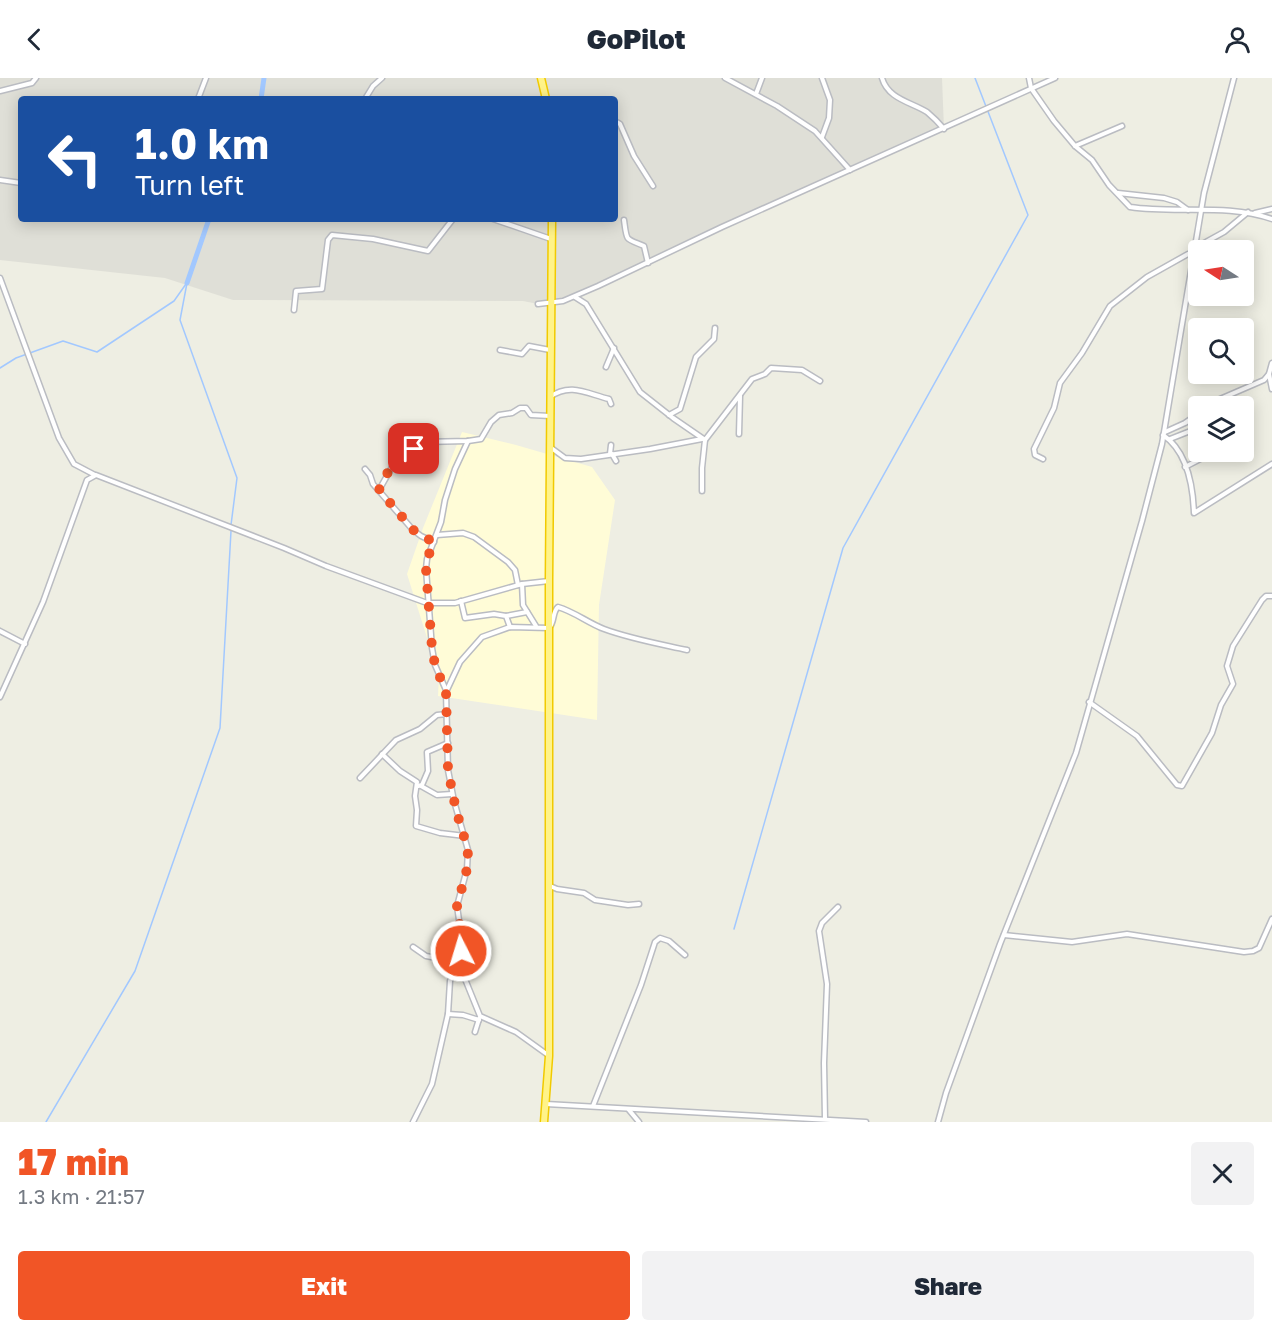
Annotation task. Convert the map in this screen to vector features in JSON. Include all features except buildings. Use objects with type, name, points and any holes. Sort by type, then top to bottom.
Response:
[{"type":"highway","points":[[541,78],[545,96]]},
{"type":"highway","points":[[544,1122],[549,1056],[549,446],[552,222]]},
{"type":"street","points":[[0,91],[32,83],[36,78]]},
{"type":"street","points":[[199,96],[206,78]]},
{"type":"street","points":[[367,96],[382,78]]},
{"type":"street","points":[[725,78],[777,106],[822,137],[850,170]]},
{"type":"street","points":[[756,94],[762,78]]},
{"type":"street","points":[[822,78],[830,100],[829,118],[822,137]]},
{"type":"street","points":[[882,78],[886,87],[894,94],[904,102],[927,112],[944,129]]},
{"type":"street","points":[[1029,78],[1031,88],[1054,121],[1075,146],[1092,160],[1130,207],[1248,212],[1272,219]]},
{"type":"street","points":[[538,304],[551,303],[574,296],[1055,78]]},
{"type":"street","points":[[1196,240],[1215,146],[1234,78]]},
{"type":"street","points":[[618,123],[634,156],[653,186]]},
{"type":"street","points":[[1075,146],[1122,126]]},
{"type":"street","points":[[0,180],[18,183]]},
{"type":"street","points":[[1117,193],[1164,198],[1177,202],[1189,210]]},
{"type":"street","points":[[1255,213],[1272,209]]},
{"type":"street","points":[[1211,240],[1248,212]]},
{"type":"street","points":[[624,220],[627,237],[630,242],[644,246],[648,263]]},
{"type":"street","points":[[294,310],[296,291],[322,289],[328,240],[332,235],[373,239],[428,251],[451,222]]},
{"type":"street","points":[[502,222],[552,240]]},
{"type":"street","points":[[1043,459],[1035,455],[1034,449],[1054,408],[1060,383],[1082,353],[1110,306],[1147,277],[1188,254]]},
{"type":"street","points":[[0,278],[59,438],[72,462],[83,470],[326,566],[428,603],[444,604],[461,601],[520,585],[549,580]]},
{"type":"street","points":[[938,1122],[946,1093],[1004,935],[1073,759],[1142,520],[1164,433],[1188,287]]},
{"type":"street","points":[[574,296],[586,304],[640,392],[704,439]]},
{"type":"street","points":[[669,415],[680,410],[696,357],[714,339],[715,328]]},
{"type":"street","points":[[501,350],[522,354],[524,348],[529,346],[550,350]]},
{"type":"street","points":[[606,367],[614,347]]},
{"type":"street","points":[[1227,396],[1264,380],[1269,374],[1272,363]]},
{"type":"street","points":[[702,491],[704,439],[752,379],[765,374],[771,368],[802,370],[820,381]]},
{"type":"street","points":[[1269,374],[1272,389]]},
{"type":"street","points":[[550,398],[558,391],[590,392],[609,399],[611,404]]},
{"type":"street","points":[[739,434],[740,395]]},
{"type":"street","points":[[379,490],[388,472],[422,442],[481,439],[490,422],[499,415],[524,408],[531,415],[550,416]]},
{"type":"street","points":[[1164,433],[1188,421]]},
{"type":"street","points":[[1169,439],[1188,432]]},
{"type":"street","points":[[1164,433],[1179,452],[1185,467],[1194,498],[1194,513],[1272,464]]},
{"type":"street","points":[[549,446],[565,458],[581,459],[704,439]]},
{"type":"street","points":[[412,1122],[432,1084],[448,1014],[450,981],[462,941],[457,906],[467,869],[468,850],[452,794],[448,770],[446,692],[434,659],[426,563],[437,535],[455,469],[468,441]]},
{"type":"street","points":[[611,445],[611,454],[616,461]]},
{"type":"street","points":[[1185,467],[1195,462]]},
{"type":"street","points":[[365,469],[379,490],[416,533],[434,542]]},
{"type":"street","points":[[83,470],[87,480]]},
{"type":"street","points":[[0,697],[43,602],[87,480],[96,475]]},
{"type":"street","points":[[437,535],[463,533],[474,537],[508,562],[515,570],[523,605],[537,627]]},
{"type":"street","points":[[1089,702],[1134,734],[1176,785],[1182,786],[1212,734],[1221,705],[1233,684],[1227,666],[1234,644],[1262,600],[1266,596],[1272,596]]},
{"type":"street","points":[[461,601],[465,618],[494,614],[506,616],[527,612]]},
{"type":"street","points":[[446,692],[460,662],[478,640],[510,627],[549,628],[553,622],[555,609],[558,607],[572,612],[595,626],[615,633],[687,650]]},
{"type":"street","points":[[506,616],[510,627]]},
{"type":"street","points":[[0,631],[25,644]]},
{"type":"street","points":[[360,778],[396,740],[425,726],[437,715],[447,714]]},
{"type":"street","points":[[448,743],[427,752],[428,771],[415,796],[416,826],[440,833],[465,836]]},
{"type":"street","points":[[382,753],[405,774],[416,780],[419,786],[437,795],[452,794]]},
{"type":"street","points":[[549,886],[557,890],[584,893],[595,900],[628,905],[639,904]]},
{"type":"street","points":[[825,1119],[824,1063],[827,984],[819,931],[822,923],[838,906]]},
{"type":"street","points":[[1004,935],[1070,942],[1107,936],[1133,935],[1248,952],[1259,948],[1272,919]]},
{"type":"street","points":[[593,1106],[656,942],[660,939],[667,939],[685,955]]},
{"type":"street","points":[[413,947],[426,956],[442,959],[465,979],[480,1018],[475,1032]]},
{"type":"street","points":[[448,1014],[480,1018],[516,1032],[549,1056]]},
{"type":"street","points":[[546,1104],[866,1122]]},
{"type":"street","points":[[628,1109],[639,1122]]},
{"type":"shaded area","points":[[0,78],[942,78],[944,129],[558,302],[539,301],[538,304],[523,301],[233,300],[165,278],[0,260]]},
{"type":"shaded area","points":[[462,432],[592,467],[615,500],[599,605],[597,720],[438,696],[439,676],[407,574]]},
{"type":"waterway","points":[[261,96],[264,78]]},
{"type":"waterway","points":[[734,929],[843,548],[1028,215],[975,78]]},
{"type":"waterway","points":[[187,283],[208,222]]},
{"type":"waterway","points":[[187,283],[180,320],[237,478],[231,525]]},
{"type":"waterway","points":[[0,368],[16,358],[63,341],[97,352],[174,301],[186,284]]},
{"type":"waterway","points":[[46,1122],[135,971],[220,728],[231,531]]},
{"type":"route","points":[[414,449],[400,463],[392,467],[379,490],[416,533],[434,542],[427,559],[426,569],[430,634],[434,659],[446,692],[448,770],[452,794],[468,850],[467,869],[457,906],[462,941],[461,951]]}]
